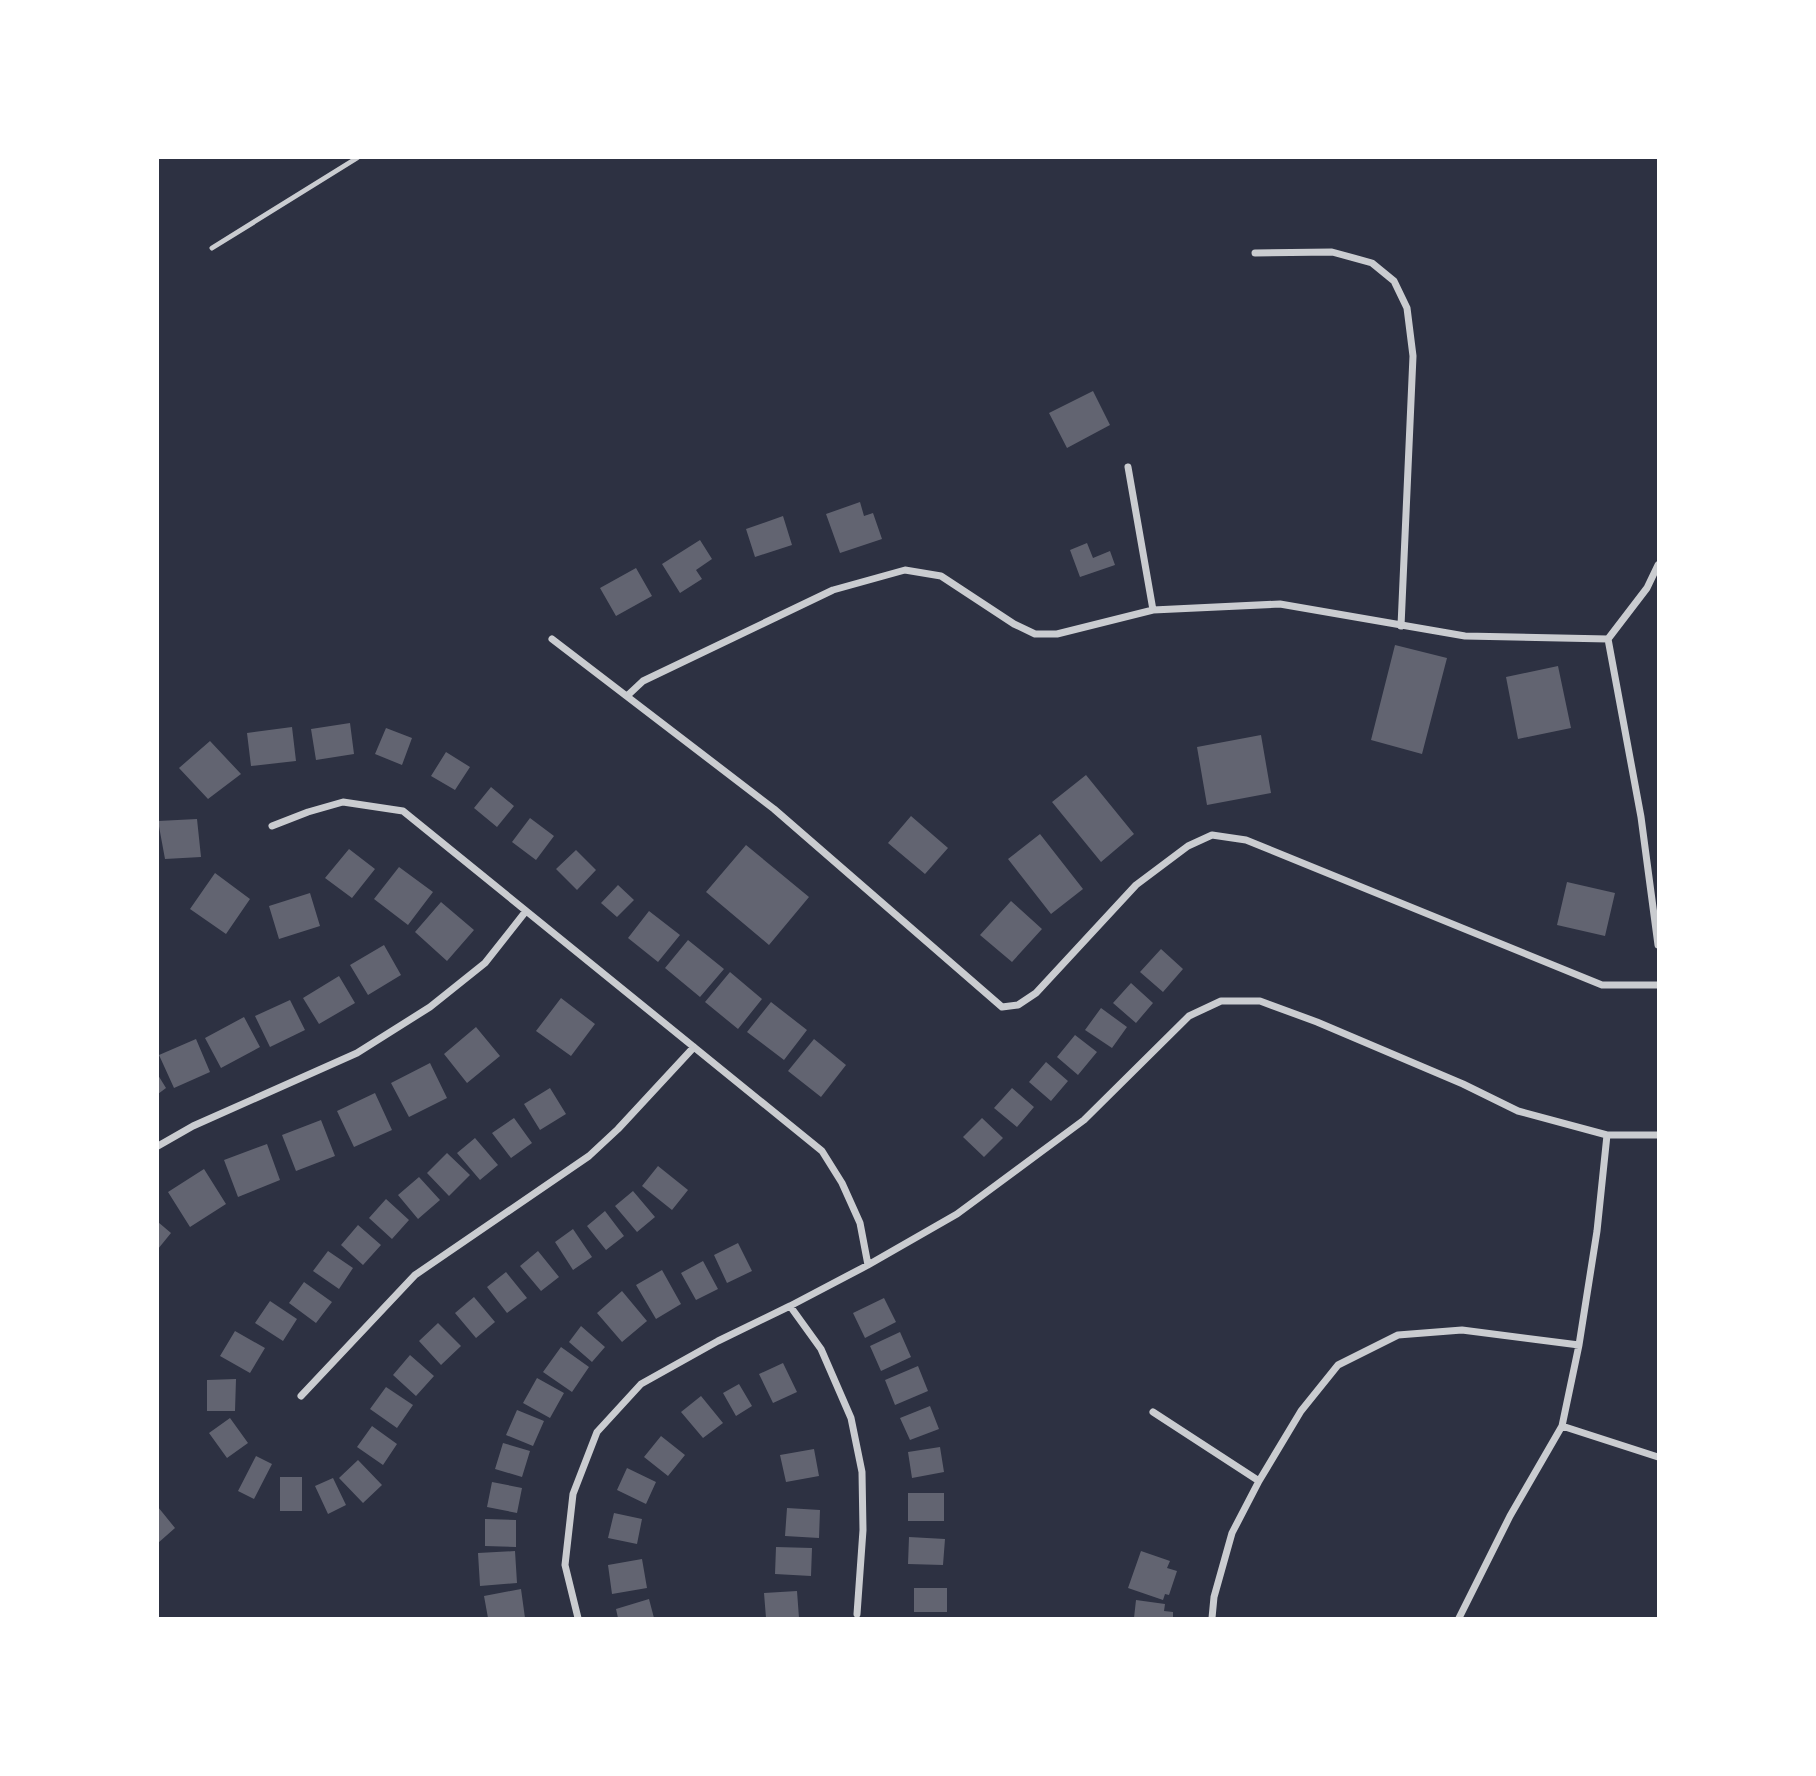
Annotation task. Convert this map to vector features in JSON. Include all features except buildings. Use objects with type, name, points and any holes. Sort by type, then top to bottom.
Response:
[{"type":"street","points":[[1255,253],[1332,252],[1372,263],[1394,281],[1407,308],[1412,356],[1401,626]]},
{"type":"street","points":[[1128,467],[1153,610]]},
{"type":"street","points":[[1658,565],[1647,588],[1608,639],[1641,817],[1658,945]]},
{"type":"street","points":[[627,696],[643,681],[833,590],[905,570],[940,576],[1014,624],[1035,634],[1057,634],[1153,610],[1280,604],[1465,636],[1608,639]]},
{"type":"street","points":[[552,639],[774,809],[1002,1007],[1018,1005],[1036,993],[1136,885],[1188,846],[1212,835],[1246,840],[1602,985],[1658,985]]},
{"type":"street","points":[[272,826],[308,811],[343,802],[403,811],[822,1151],[842,1183],[860,1223],[868,1265]]},
{"type":"street","points":[[158,1146],[193,1126],[357,1053],[430,1007],[485,963],[526,911]]},
{"type":"street","points":[[578,1619],[565,1565],[573,1494],[597,1432],[641,1384],[718,1341],[868,1265],[957,1214],[1084,1120],[1189,1016],[1221,1001],[1259,1001],[1317,1022],[1427,1068],[1518,1111],[1607,1135],[1658,1135]]},
{"type":"street","points":[[301,1396],[415,1275],[589,1156],[618,1129],[694,1047]]},
{"type":"street","points":[[1459,1619],[1510,1516],[1562,1426],[1579,1345],[1597,1231],[1607,1135]]},
{"type":"street","points":[[790,1306],[821,1349],[851,1418],[862,1472],[863,1530],[857,1614]]},
{"type":"street","points":[[1212,1619],[1214,1597],[1232,1533],[1301,1411],[1338,1365],[1398,1335],[1462,1330],[1579,1345]]},
{"type":"street","points":[[1153,1412],[1259,1481]]},
{"type":"street","points":[[1562,1426],[1658,1457]]},
{"type":"lane","points":[[212,248],[357,158]]}]
